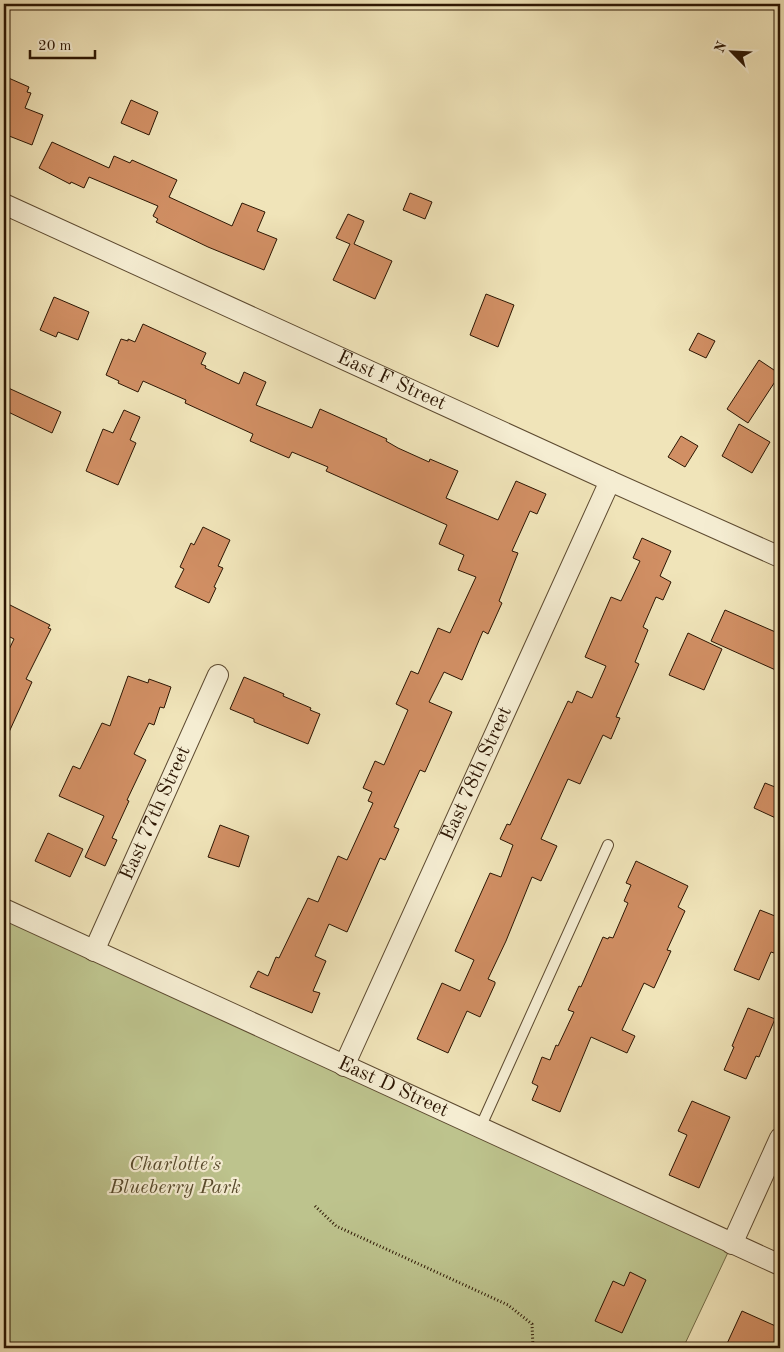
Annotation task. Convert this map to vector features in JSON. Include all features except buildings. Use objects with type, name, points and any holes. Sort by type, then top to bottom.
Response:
[{"type":"street","name":"East F Street","points":[[4,204],[780,557]]},
{"type":"street","name":"East 78th Street","points":[[344,1066],[610,481]]},
{"type":"street","name":"East 77th Street","points":[[94,951],[218,674]]},
{"type":"street","name":"East D Street","points":[[4,909],[780,1265]]},
{"type":"street","points":[[732,1244],[780,1138]]},
{"type":"lane","points":[[480,1128],[608,845]]},
{"type":"path","points":[[315,1206],[336,1226],[508,1306],[532,1324],[533,1348]]},
{"type":"green space","name":"Charlotte's Blueberry Park","points":[[4,909],[732,1244],[683,1348],[4,1348]]}]
